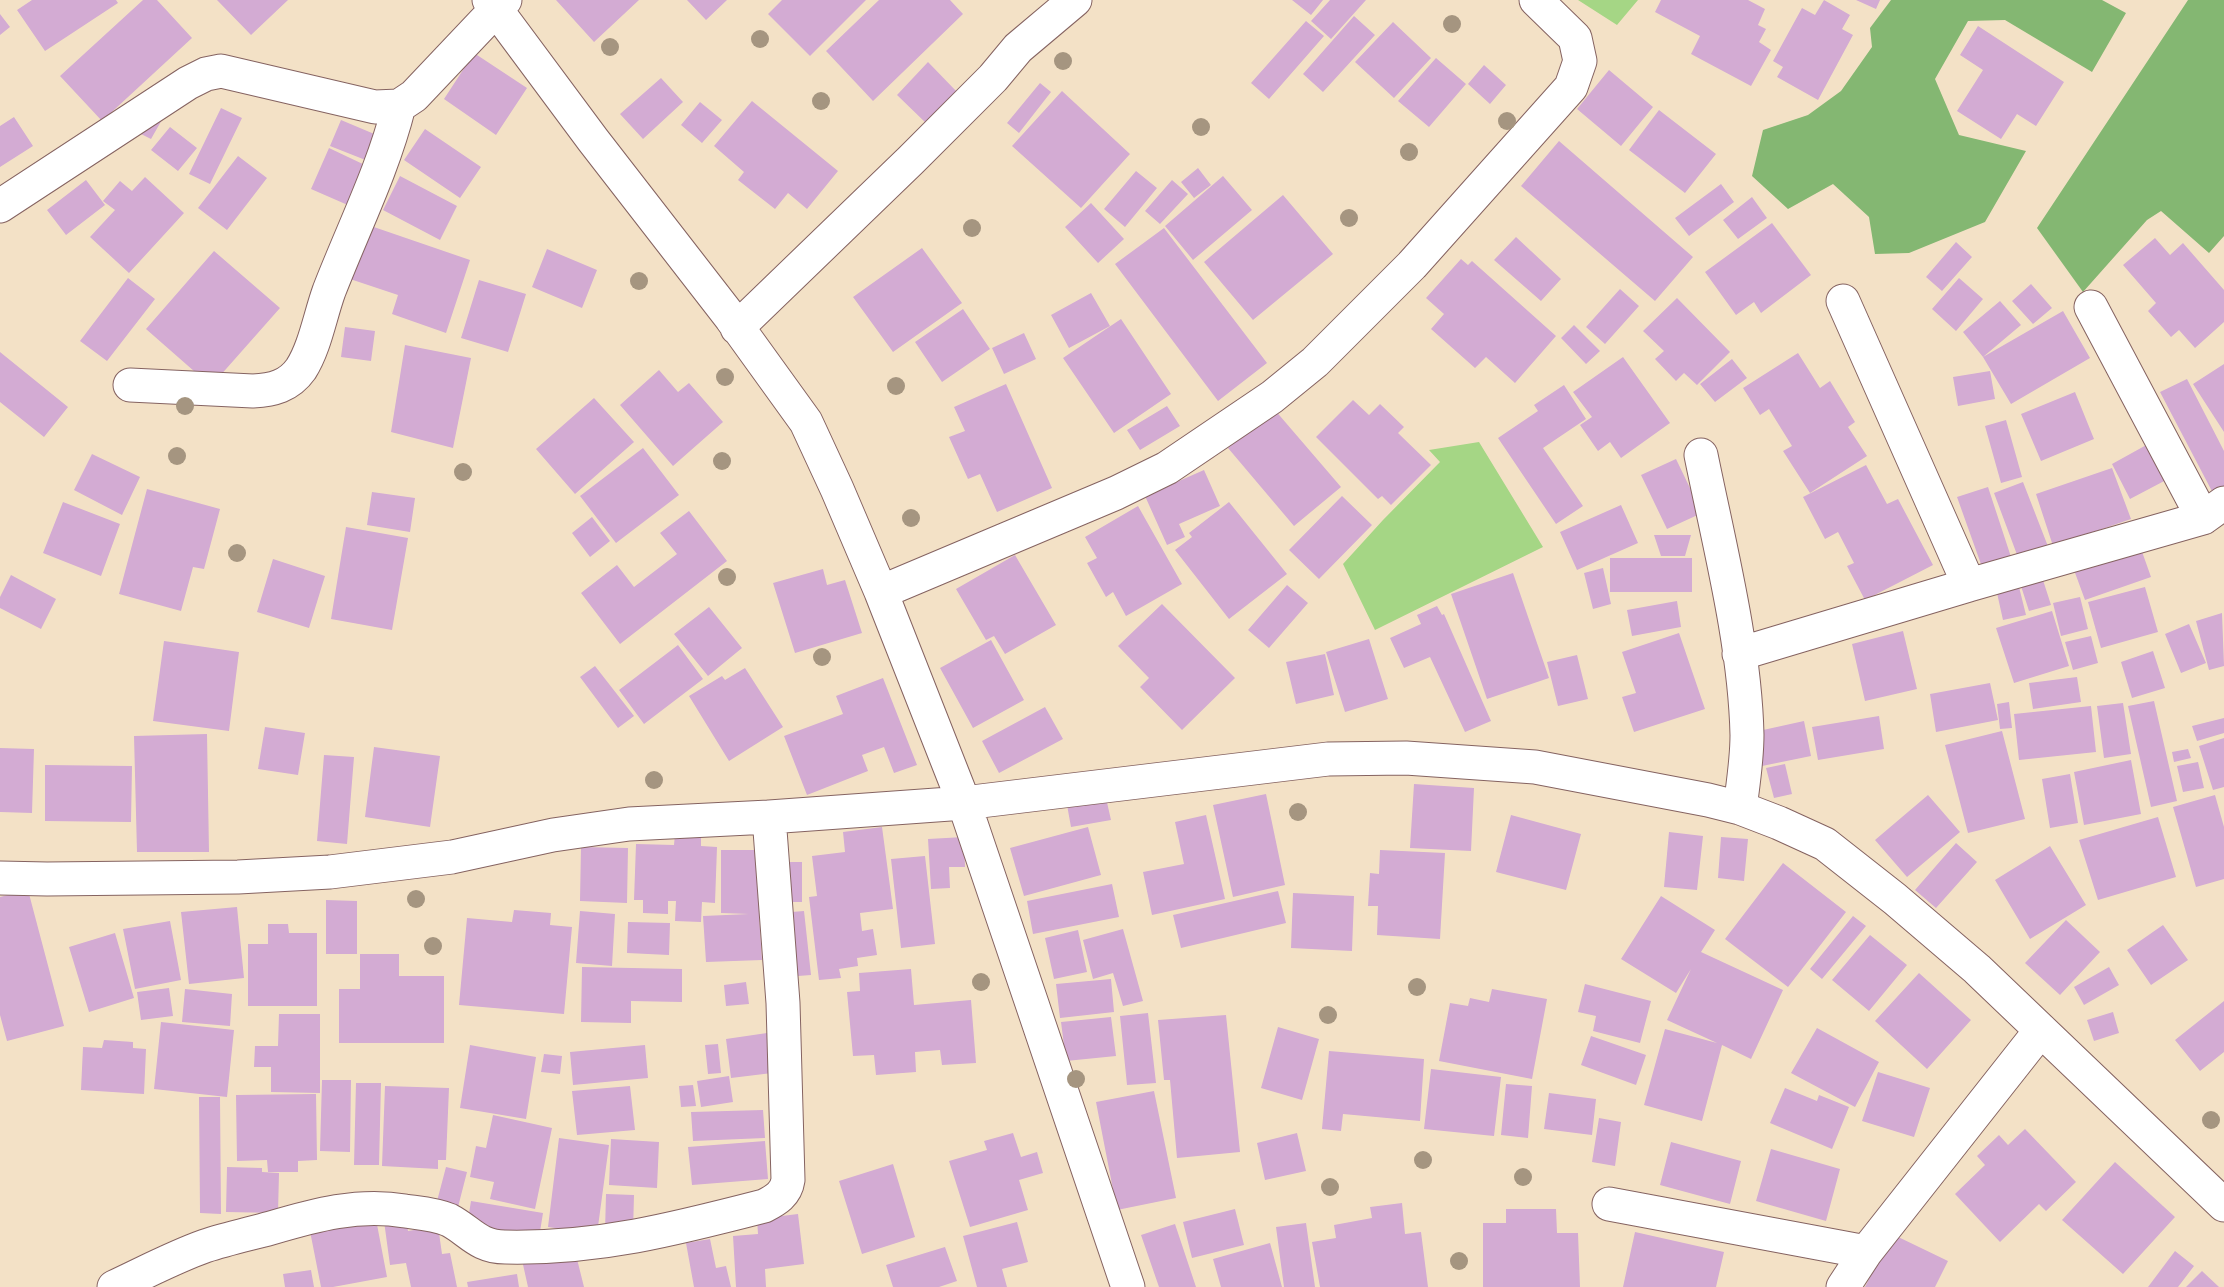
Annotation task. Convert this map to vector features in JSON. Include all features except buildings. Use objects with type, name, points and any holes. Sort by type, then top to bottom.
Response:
[{"type":"street","points":[[737,328],[903,168],[993,78],[1018,48],[1075,0]]},
{"type":"street","points":[[881,592],[1105,497],[1167,468],[1272,397],[1315,362],[1412,265],[1571,87],[1580,60],[1575,38],[1536,0]]},
{"type":"street","points":[[0,206],[188,83],[206,74],[221,71],[375,107],[399,106],[414,96],[496,3],[806,422],[881,592],[964,803],[1128,1287]]},
{"type":"street","points":[[130,385],[253,391],[272,390],[288,382],[301,368],[309,351],[344,254],[379,173],[399,106]]},
{"type":"street","points":[[1843,301],[1970,585]]},
{"type":"street","points":[[1739,654],[2214,511],[2091,307]]},
{"type":"street","points":[[1701,455],[1739,654],[1745,699],[1747,738],[1740,808]]},
{"type":"street","points":[[0,878],[238,877],[330,872],[453,856],[553,835],[629,824],[964,803],[1328,759],[1406,758],[1535,767],[1667,791],[1740,808],[1825,844],[1968,961],[2224,1205]]},
{"type":"street","points":[[114,1287],[204,1246],[319,1214],[358,1209],[400,1210],[439,1216],[453,1223],[472,1238],[490,1246],[558,1246],[602,1243],[653,1234],[764,1206],[777,1199],[788,1180],[783,1003],[769,817]]},
{"type":"street","points":[[1843,1287],[1866,1252],[2041,1030]]},
{"type":"street","points":[[1609,1204],[1866,1252]]},
{"type":"green space","points":[[1578,0],[1638,0],[1617,25]]},
{"type":"green space","points":[[1891,0],[2102,0],[2126,13],[2092,72],[2005,20],[1968,21],[1935,79],[1959,135],[2026,151],[1985,222],[1909,253],[1875,254],[1869,217],[1833,184],[1788,209],[1752,176],[1763,130],[1808,115],[1841,91],[1872,47],[1870,28]]},
{"type":"green space","points":[[2188,0],[2224,0],[2224,236],[2209,253],[2161,211],[2147,220],[2083,292],[2037,228]]},
{"type":"green space","points":[[1479,442],[1543,547],[1375,630],[1343,564],[1440,462],[1429,450]]}]
